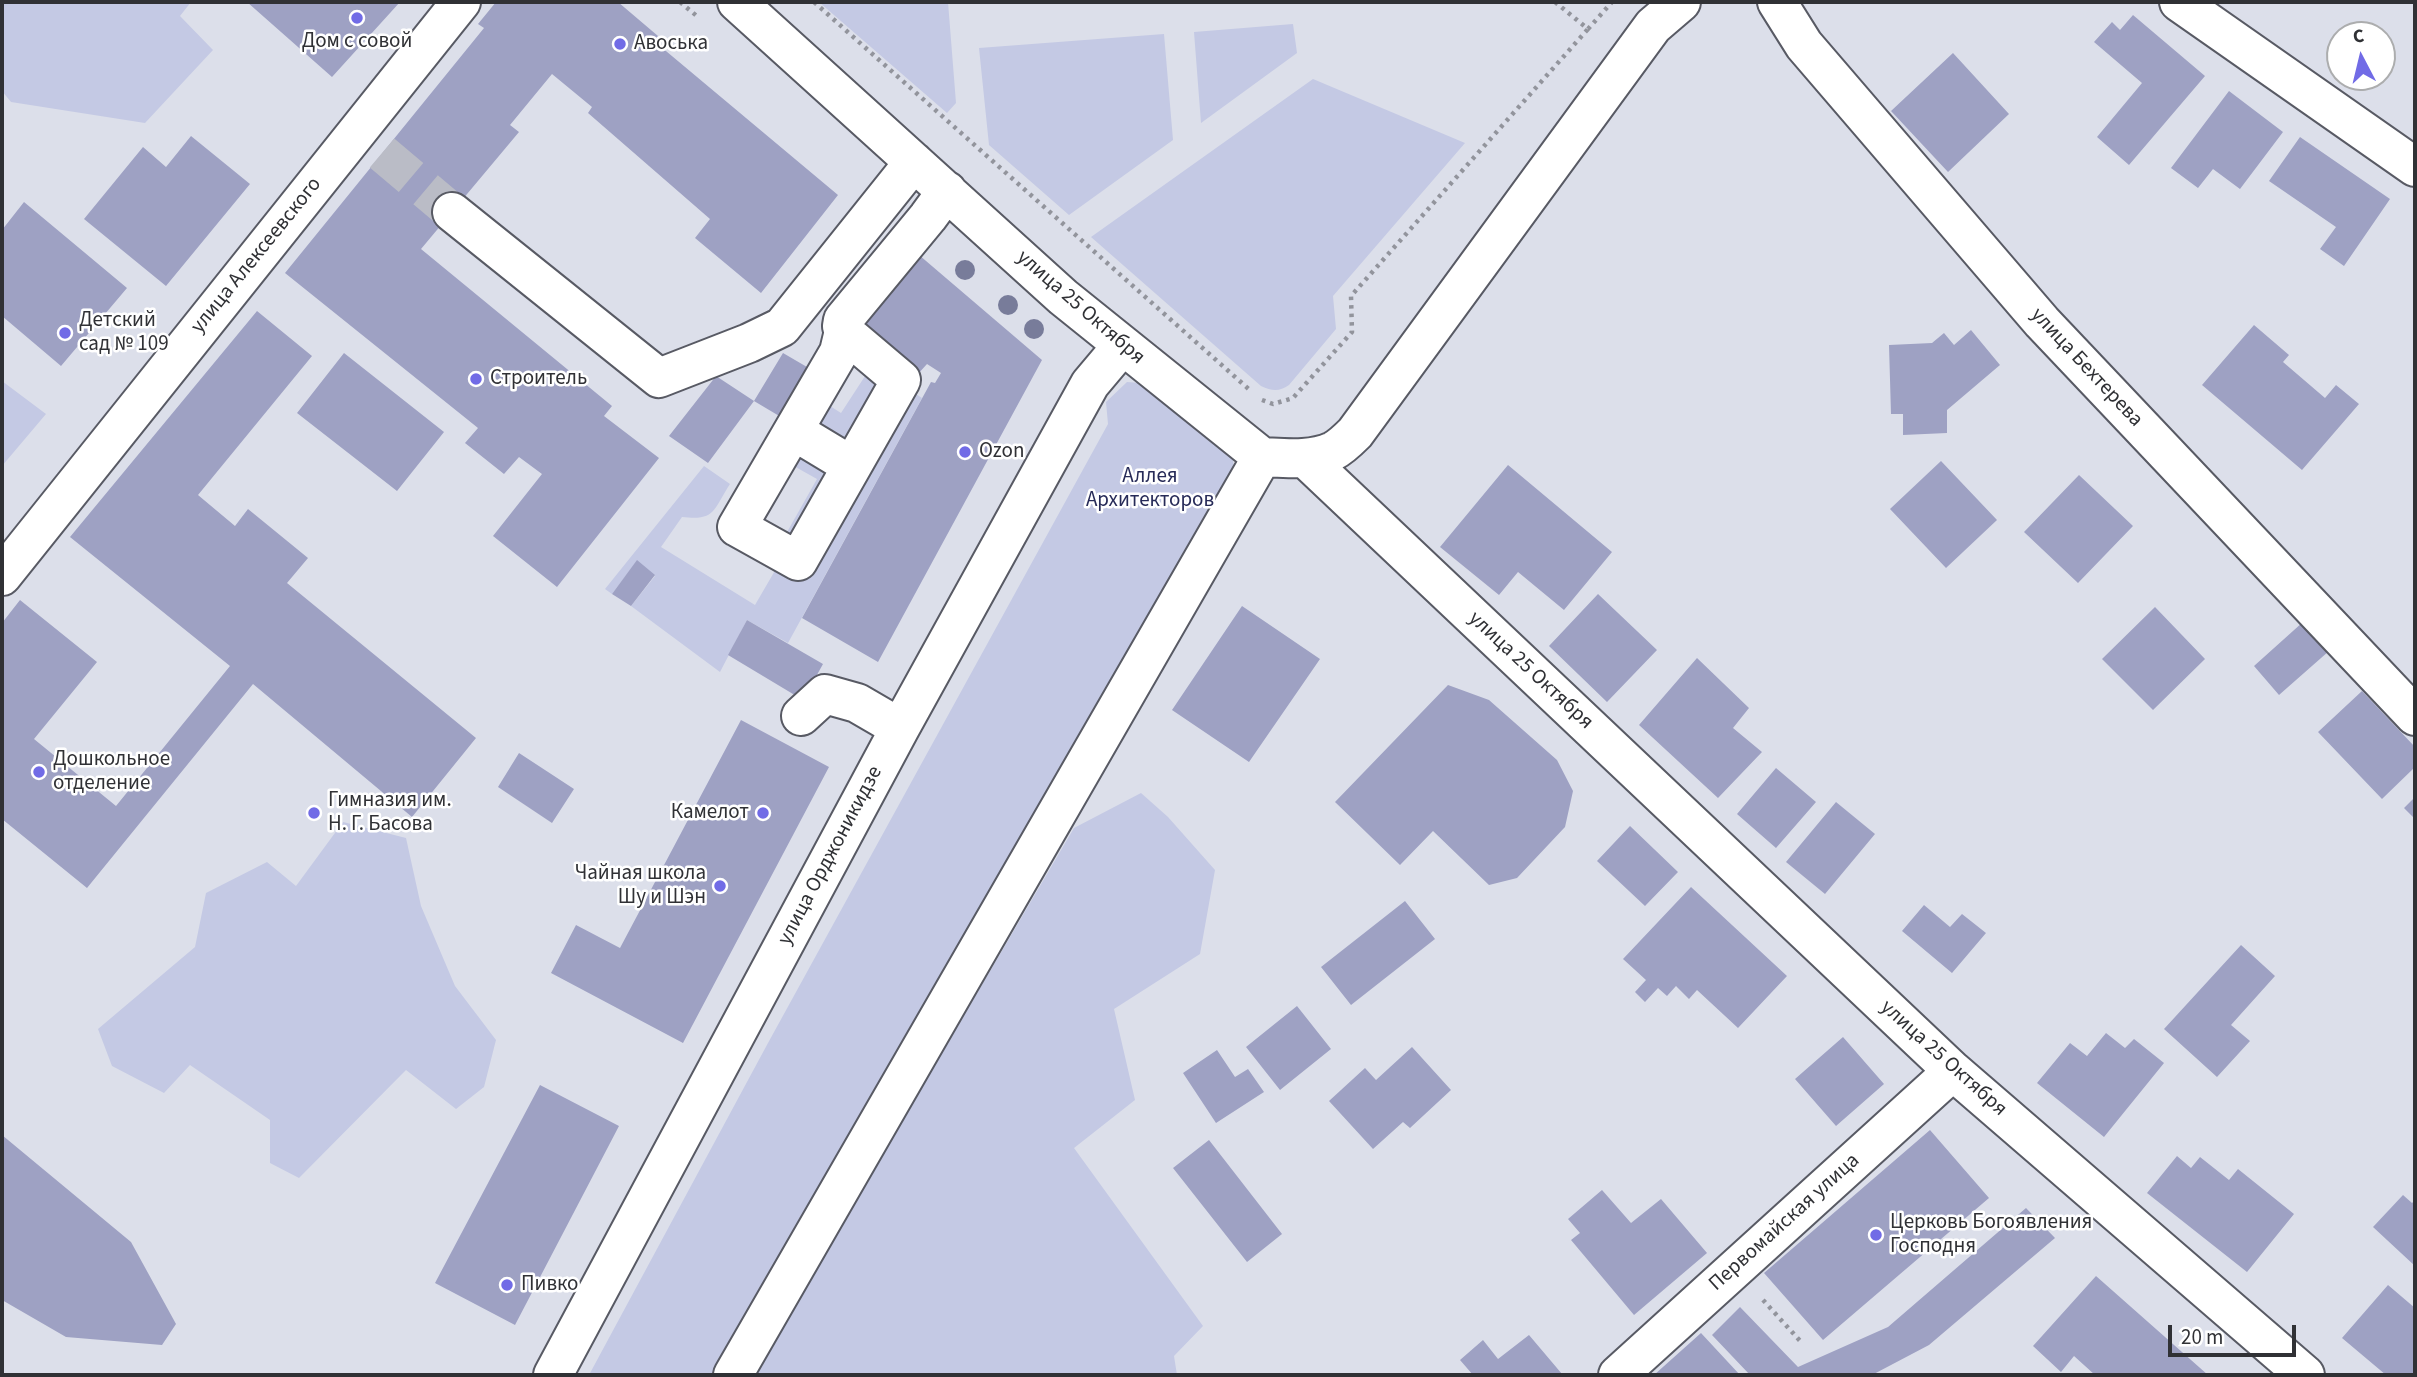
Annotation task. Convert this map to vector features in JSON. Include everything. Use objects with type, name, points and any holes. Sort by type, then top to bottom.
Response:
[{"type":"street","name":"улица Алексеевского","points":[[2,576],[370,142],[461,2]]},
{"type":"street","name":"улица 25 Октября","points":[[737,2],[1063,296],[1262,457]]},
{"type":"street","points":[[733,1375],[1262,457],[1305,458],[1335,450],[1355,433],[1653,26],[1681,2]]},
{"type":"street","name":"улица Бехтерева","points":[[1777,2],[1804,45],[2042,322],[2415,716]]},
{"type":"street","points":[[2179,2],[2415,167]]},
{"type":"street","points":[[453,212],[659,378],[749,343],[782,327],[914,162]]},
{"type":"street","points":[[844,331],[901,380],[798,561],[737,527],[839,352],[844,331],[843,320],[947,191]]},
{"type":"street","name":"улица Орджоникидзе","points":[[553,1375],[900,728],[1090,384],[1122,346]]},
{"type":"street","points":[[794,431],[852,466]]},
{"type":"street","name":"улица 25 Октября","points":[[1305,458],[1953,1071],[2305,1375]]},
{"type":"street","points":[[801,716],[825,694],[856,703],[900,728]]},
{"type":"street","name":"Первомайская улица","points":[[1618,1375],[1953,1071]]},
{"type":"path","points":[[814,2],[1216,360],[1264,402],[1273,404],[1293,398],[1352,332],[1351,296],[1612,2]]},
{"type":"path","points":[[1555,2],[1588,29]]},
{"type":"path","points":[[1734,1268],[1802,1343]]},
{"type":"green space","points":[[2,2],[191,2],[180,16],[213,50],[145,123],[11,102],[2,91]]},
{"type":"green space","points":[[819,2],[948,2],[956,103],[947,113]]},
{"type":"green space","points":[[1293,24],[1297,53],[1201,123],[1194,32]]},
{"type":"green space","points":[[1164,34],[1173,140],[1069,215],[989,145],[979,48]]},
{"type":"green space","points":[[1313,79],[1465,143],[1333,296],[1336,329],[1289,385],[1272,390],[1261,386],[1091,237]]},
{"type":"green space","points":[[869,370],[889,386],[793,547],[782,541],[817,479],[783,460],[819,399],[841,413]]},
{"type":"green space","points":[[2,381],[46,414],[2,466]]},
{"type":"green space","name":"Аллея Архитекторов","points":[[1127,382],[1140,383],[1230,453],[1234,473],[714,1375],[589,1375],[1108,424],[1106,402]]},
{"type":"green space","points":[[908,389],[922,398],[788,643],[747,620],[720,672],[631,606],[655,576],[637,561],[612,594],[605,589],[704,466],[730,484],[712,512],[701,517],[682,517],[661,547],[755,605],[780,562]]},
{"type":"green space","points":[[1141,793],[1168,817],[1215,870],[1200,954],[1114,1009],[1135,1100],[1074,1148],[1203,1326],[1174,1356],[1177,1375],[753,1375],[1074,828]]},
{"type":"green space","points":[[343,822],[406,838],[421,906],[455,986],[496,1040],[484,1087],[456,1109],[406,1070],[299,1178],[270,1163],[270,1120],[190,1065],[164,1093],[112,1066],[98,1029],[195,947],[206,893],[267,862],[296,886]]},
{"type":"building","points":[[247,2],[400,2],[332,77]]},
{"type":"building","points":[[496,2],[618,2],[658,36],[654,41],[838,195],[761,293],[695,238],[710,219],[588,113],[592,107],[552,74],[510,125],[519,132],[421,249],[612,406],[604,416],[659,458],[557,587],[493,536],[542,474],[519,457],[504,474],[465,443],[478,428],[285,273],[484,28],[478,24]]},
{"type":"building","points":[[2133,15],[2205,76],[2129,165],[2097,137],[2142,83],[2094,42],[2112,22],[2120,30]]},
{"type":"building","points":[[1953,53],[2009,114],[1948,172],[1891,111]]},
{"type":"building","points":[[2229,91],[2283,132],[2240,189],[2213,169],[2198,188],[2171,168]]},
{"type":"building","points":[[191,136],[250,184],[166,286],[84,219],[143,147],[166,167]]},
{"type":"building","points":[[2300,137],[2390,199],[2344,266],[2320,249],[2336,227],[2269,181]]},
{"type":"building","points":[[24,202],[127,288],[61,366],[2,316],[2,230]]},
{"type":"building","points":[[912,249],[1042,360],[878,662],[802,618],[931,382],[935,383],[941,373],[927,364],[917,375],[853,320]]},
{"type":"building","points":[[257,311],[312,356],[198,495],[235,526],[248,509],[308,558],[287,583],[476,738],[412,817],[253,684],[87,888],[2,819],[2,623],[20,600],[97,662],[34,739],[116,806],[230,666],[70,537]]},
{"type":"building","points":[[2254,325],[2289,355],[2283,362],[2325,398],[2336,385],[2359,404],[2302,470],[2202,385]]},
{"type":"building","points":[[1971,330],[2000,365],[1947,410],[1947,433],[1903,435],[1903,414],[1891,414],[1889,345],[1932,343],[1944,333],[1954,345]]},
{"type":"building","points":[[344,353],[444,432],[397,491],[297,413]]},
{"type":"building","points":[[783,353],[819,374],[791,423],[754,401]]},
{"type":"building","points":[[716,376],[754,401],[708,463],[669,436]]},
{"type":"building","points":[[1941,461],[1997,520],[1946,568],[1890,509]]},
{"type":"building","points":[[1508,465],[1612,552],[1564,610],[1518,572],[1499,595],[1440,547]]},
{"type":"building","points":[[2079,475],[2133,526],[2078,583],[2024,532]]},
{"type":"building","points":[[637,560],[655,575],[631,606],[612,594]]},
{"type":"building","points":[[1598,594],[1657,650],[1607,702],[1549,646]]},
{"type":"building","points":[[1242,606],[1320,659],[1249,762],[1172,710]]},
{"type":"building","points":[[2155,607],[2205,659],[2153,710],[2102,659]]},
{"type":"building","points":[[747,620],[823,664],[803,700],[728,655]]},
{"type":"building","points":[[2303,622],[2329,651],[2279,695],[2254,666]]},
{"type":"building","points":[[1697,658],[1749,708],[1733,728],[1762,752],[1718,798],[1639,725]]},
{"type":"building","points":[[1448,685],[1489,700],[1557,760],[1573,791],[1565,827],[1517,878],[1489,885],[1433,831],[1400,865],[1335,802]]},
{"type":"building","points":[[2362,691],[2415,747],[2415,767],[2382,799],[2318,732]]},
{"type":"building","points":[[741,720],[829,767],[683,1043],[551,973],[576,925],[620,948]]},
{"type":"building","points":[[519,753],[574,789],[552,823],[498,787]]},
{"type":"building","points":[[1776,768],[1816,802],[1776,848],[1737,814]]},
{"type":"building","points":[[2415,797],[2415,819],[2404,808]]},
{"type":"building","points":[[1836,802],[1875,834],[1825,894],[1786,862]]},
{"type":"building","points":[[1630,826],[1678,872],[1645,906],[1597,861]]},
{"type":"building","points":[[1691,887],[1787,976],[1738,1028],[1697,990],[1689,999],[1676,986],[1667,996],[1658,988],[1645,1002],[1635,992],[1646,980],[1623,959]]},
{"type":"building","points":[[1405,901],[1435,939],[1351,1005],[1321,967]]},
{"type":"building","points":[[1924,905],[1950,927],[1962,914],[1986,933],[1952,973],[1902,931]]},
{"type":"building","points":[[2241,945],[2275,976],[2231,1025],[2250,1041],[2217,1077],[2164,1029]]},
{"type":"building","points":[[1297,1006],[1331,1049],[1280,1090],[1246,1047]]},
{"type":"building","points":[[2106,1033],[2125,1048],[2134,1039],[2164,1063],[2104,1137],[2037,1083],[2070,1043],[2087,1056]]},
{"type":"building","points":[[1843,1037],[1884,1084],[1836,1126],[1795,1079]]},
{"type":"building","points":[[1412,1047],[1451,1090],[1410,1128],[1403,1122],[1373,1149],[1329,1101],[1365,1068],[1376,1080]]},
{"type":"building","points":[[1217,1050],[1235,1077],[1248,1069],[1264,1092],[1216,1123],[1183,1073]]},
{"type":"building","points":[[540,1085],[619,1126],[515,1325],[435,1283]]},
{"type":"building","name":"Церковь Богоявления Господня","points":[[1930,1130],[1989,1198],[1823,1340],[1764,1273]]},
{"type":"building","points":[[2,1135],[131,1242],[176,1324],[162,1345],[66,1337],[2,1300]]},
{"type":"building","points":[[1209,1140],[1282,1234],[1247,1262],[1173,1168]]},
{"type":"building","points":[[2177,1156],[2191,1168],[2200,1157],[2229,1180],[2238,1169],[2294,1214],[2247,1272],[2147,1193]]},
{"type":"building","points":[[1602,1190],[1631,1223],[1661,1199],[1707,1253],[1634,1315],[1571,1240],[1580,1233],[1568,1219]]},
{"type":"building","points":[[2403,1195],[2412,1203],[2415,1200],[2415,1266],[2373,1227]]},
{"type":"building","points":[[2026,1208],[2055,1238],[1929,1345],[1872,1375],[1750,1375],[1712,1335],[1740,1307],[1798,1367],[1888,1327]]},
{"type":"building","points":[[2096,1276],[2208,1375],[2095,1375],[2074,1356],[2061,1372],[2033,1346]]},
{"type":"building","points":[[2388,1285],[2415,1308],[2415,1375],[2386,1375],[2342,1338]]},
{"type":"building","points":[[1701,1333],[1740,1375],[1654,1375]]},
{"type":"building","points":[[1529,1335],[1562,1374],[1473,1375],[1460,1360],[1483,1340],[1498,1359]]},
{"type":"tunnel","points":[[382,153],[452,212]]},
{"type":"place","name":"Дом с совой","points":[[357,18]]},
{"type":"place","name":"Авоська","points":[[620,44]]},
{"type":"place","name":"Детский сад № 109","points":[[65,333]]},
{"type":"place","name":"Строитель","points":[[476,379]]},
{"type":"place","name":"Ozon","points":[[965,452]]},
{"type":"place","name":"Дошкольное отделение","points":[[39,772]]},
{"type":"place","name":"Гимназия им. Н. Г. Басова","points":[[314,813]]},
{"type":"place","name":"Камелот","points":[[763,813]]},
{"type":"place","name":"Чайная школа Шу и Шэн","points":[[720,886]]},
{"type":"place","name":"Церковь Богоявления Господня","points":[[1876,1235]]},
{"type":"place","name":"Пивко","points":[[507,1285]]}]
